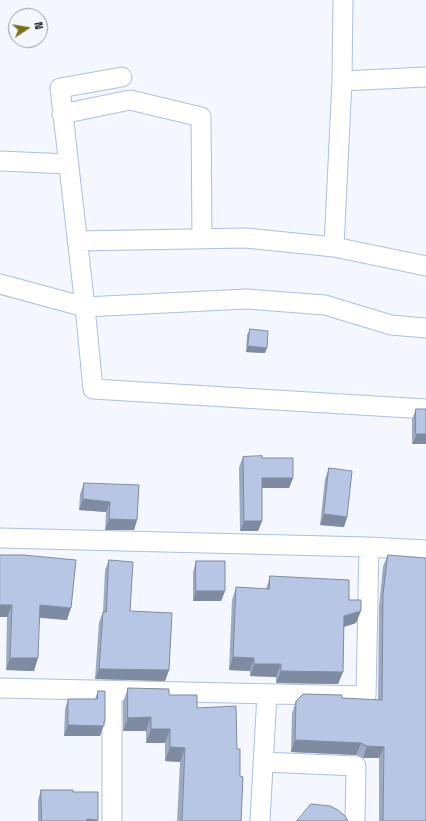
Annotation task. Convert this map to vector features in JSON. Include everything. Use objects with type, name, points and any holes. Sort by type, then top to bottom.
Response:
[{"type":"street","points":[[334,247],[342,81],[343,0]]},
{"type":"street","points":[[342,81],[426,77]]},
{"type":"street","points":[[122,78],[60,88],[93,389],[426,409]]},
{"type":"street","points":[[62,114],[130,100],[201,117],[202,239]]},
{"type":"street","points":[[0,161],[68,164]]},
{"type":"street","points":[[77,241],[246,238],[334,247],[426,266]]},
{"type":"street","points":[[0,284],[85,307],[246,299],[325,306],[391,325],[426,328]]},
{"type":"street","points":[[0,538],[369,547],[426,550]]},
{"type":"street","points":[[0,688],[366,696],[369,547]]},
{"type":"street","points":[[112,691],[112,821]]},
{"type":"street","points":[[260,821],[262,762],[267,694]]},
{"type":"street","points":[[262,762],[356,766],[355,821]]},
{"type":"building","points":[[250,329],[268,331],[267,348],[248,346]]},
{"type":"building","points":[[416,409],[426,409],[426,434],[416,434]]},
{"type":"building","points":[[262,456],[262,458],[293,458],[293,478],[262,478],[262,521],[244,521],[243,457]]},
{"type":"building","points":[[329,468],[352,471],[347,517],[324,514]]},
{"type":"building","points":[[84,483],[139,485],[137,520],[109,519],[110,502],[83,499]]},
{"type":"building","points":[[0,555],[23,555],[76,560],[71,608],[40,605],[38,658],[10,658],[12,605],[0,605]]},
{"type":"building","points":[[388,555],[426,558],[426,821],[383,821],[384,747],[367,746],[361,743],[295,740],[296,701],[303,694],[342,695],[342,698],[382,700],[383,595]]},
{"type":"building","points":[[109,560],[133,562],[130,611],[172,613],[169,670],[99,669],[103,612],[106,612]]},
{"type":"building","points":[[196,561],[225,561],[225,591],[196,591]]},
{"type":"building","points":[[270,576],[349,580],[349,600],[361,600],[361,611],[344,616],[343,672],[281,671],[281,664],[254,664],[254,658],[233,657],[236,587],[269,589]]},
{"type":"building","points":[[128,688],[169,689],[169,695],[197,695],[197,708],[236,706],[237,749],[240,749],[240,776],[243,777],[241,821],[182,821],[185,748],[170,747],[170,729],[151,729],[151,717],[128,718]]},
{"type":"building","points":[[98,691],[105,691],[104,726],[68,725],[68,699],[97,699]]},
{"type":"building","points":[[41,790],[98,792],[98,820],[42,821]]},
{"type":"building","points":[[311,804],[330,806],[338,810],[348,821],[297,821]]}]
